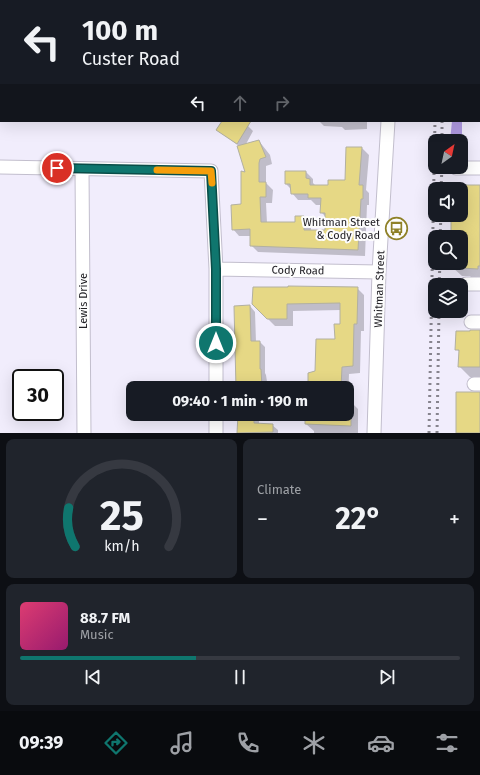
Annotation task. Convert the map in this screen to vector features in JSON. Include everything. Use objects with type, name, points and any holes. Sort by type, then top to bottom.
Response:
[{"type":"street","name":"Whitman Street","points":[[374,433],[380,272],[388,122]]},
{"type":"street","points":[[0,167],[211,171],[216,269],[216,381]]},
{"type":"street","points":[[468,168],[480,168]]},
{"type":"street","name":"Lewis Drive","points":[[82,169],[84,433]]},
{"type":"street","name":"Cody Road","points":[[216,269],[380,272]]},
{"type":"street","points":[[468,284],[480,284]]},
{"type":"street","points":[[216,421],[216,433]]},
{"type":"shaded area","points":[[452,122],[462,122],[462,134],[451,134]]},
{"type":"building","points":[[221,122],[250,122],[237,144],[216,130]]},
{"type":"building","points":[[259,140],[266,157],[260,159],[259,163],[259,182],[266,182],[266,197],[260,197],[261,222],[295,222],[295,216],[304,216],[304,230],[325,230],[325,213],[320,213],[321,198],[308,198],[308,194],[291,194],[290,184],[285,184],[285,171],[306,171],[306,178],[310,179],[310,185],[328,185],[328,180],[345,180],[346,147],[362,147],[359,185],[363,185],[363,199],[361,199],[358,250],[250,246],[250,229],[232,230],[231,205],[241,204],[241,171],[245,172],[237,146]]},
{"type":"building","points":[[468,185],[480,185],[480,266],[478,266],[478,269],[468,268],[468,230],[451,230],[451,222],[468,222]]},
{"type":"building","points":[[253,287],[358,287],[357,324],[354,324],[353,366],[342,367],[341,381],[308,381],[308,373],[315,371],[316,339],[335,339],[334,324],[340,324],[340,303],[287,304],[287,319],[267,319],[252,304]]},
{"type":"building","points":[[250,305],[251,341],[260,341],[262,381],[236,381],[234,306]]},
{"type":"building","points":[[480,330],[480,367],[458,367],[459,350],[455,350],[456,331]]},
{"type":"building","points":[[456,392],[480,392],[480,433],[456,433]]},
{"type":"building","points":[[238,421],[254,421],[254,423],[273,424],[273,432],[237,433]]},
{"type":"building","points":[[305,421],[351,421],[351,426],[305,424]]},
{"type":"railway","points":[[429,433],[435,122]]},
{"type":"railway","points":[[442,122],[442,134]]},
{"type":"railway","points":[[441,182],[442,174]]},
{"type":"railway","points":[[440,230],[441,222]]},
{"type":"railway","points":[[439,278],[440,270]]},
{"type":"railway","points":[[437,433],[439,318]]},
{"type":"slow traffic","points":[[157,170],[211,171],[212,183]]},
{"type":"place","name":"Whitman Street & Cody Road","points":[[396,228]]},
{"type":"route","points":[[57,168],[211,171],[216,269],[216,343]]}]
